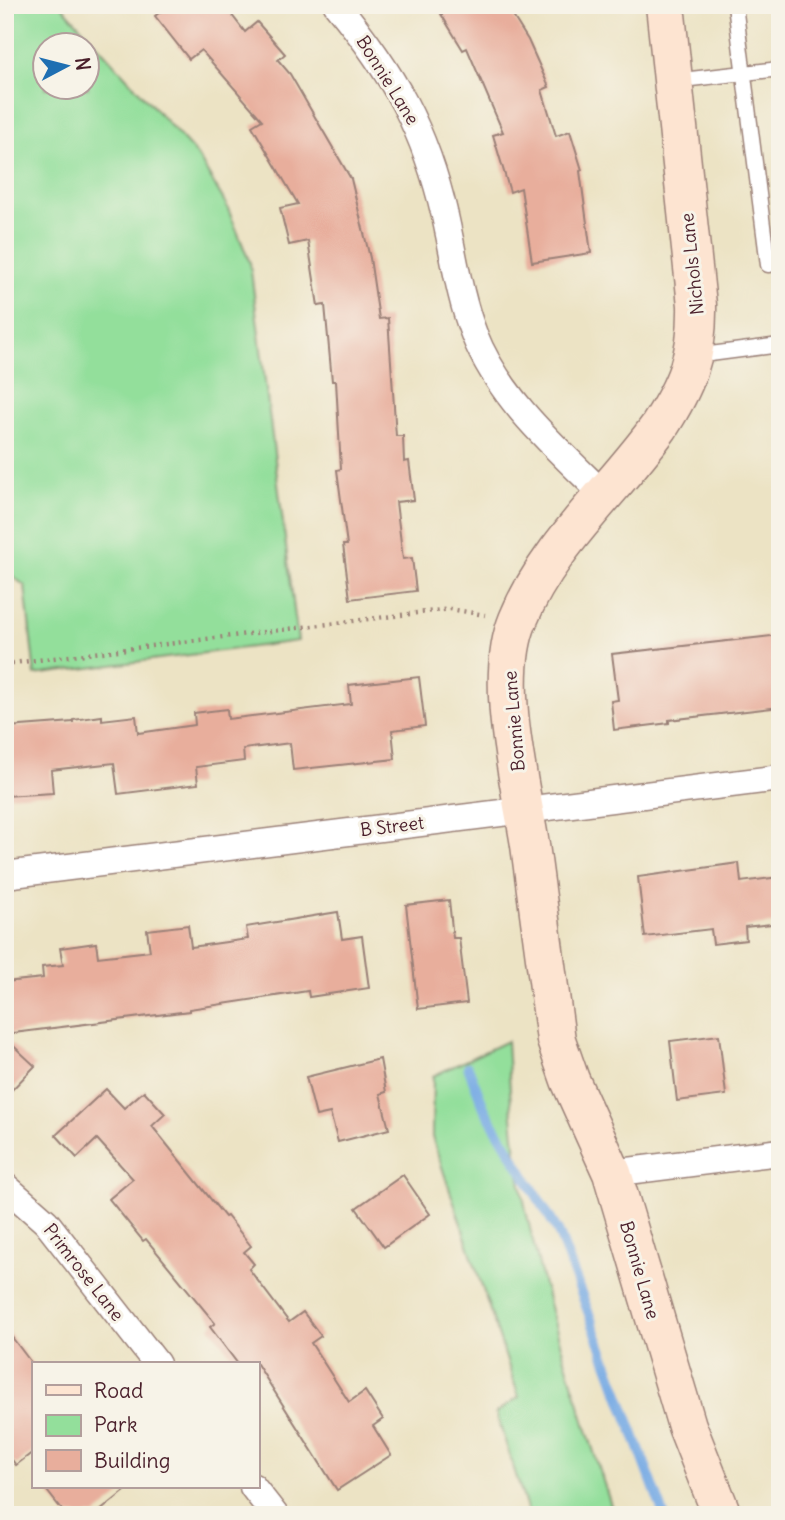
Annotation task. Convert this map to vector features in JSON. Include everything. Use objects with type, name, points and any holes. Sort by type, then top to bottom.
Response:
[{"type":"street","name":"Bonnie Lane","points":[[337,5],[373,49],[416,124],[445,215],[463,299],[480,346],[496,375],[524,413],[604,495],[535,582],[509,646],[507,677],[556,1040],[570,1080],[612,1173],[687,1426],[722,1515]]},
{"type":"street","name":"Nichols Lane","points":[[604,495],[659,428],[675,402],[695,356],[698,305],[665,5]]},
{"type":"street","name":"B Street","points":[[5,875],[780,778]]},
{"type":"street","points":[[612,1173],[780,1152]]},
{"type":"street","name":"Primrose Lane","points":[[5,1186],[46,1222],[155,1362]]},
{"type":"street","points":[[254,1488],[275,1515]]},
{"type":"lane","points":[[735,5],[768,265],[780,263]]},
{"type":"lane","points":[[672,81],[780,69]]},
{"type":"lane","points":[[695,356],[780,345]]},
{"type":"path","points":[[5,664],[450,609],[517,621]]},
{"type":"green space","points":[[5,5],[61,5],[85,32],[32,32],[32,102],[102,102],[102,50],[197,155],[226,204],[250,263],[298,641],[35,675],[25,586],[5,570]]},
{"type":"green space","points":[[507,1041],[517,1161],[533,1241],[565,1359],[614,1515],[529,1515],[496,1413],[519,1397],[432,1137],[433,1076]]},
{"type":"building","points":[[169,5],[224,5],[245,32],[257,22],[285,54],[278,60],[290,74],[351,179],[370,258],[379,319],[388,318],[396,436],[403,436],[404,462],[409,461],[414,500],[396,502],[403,559],[412,558],[416,591],[350,599],[343,545],[347,545],[337,470],[341,469],[336,381],[332,381],[325,305],[318,306],[308,241],[289,245],[280,208],[298,204],[252,126],[262,120],[201,50],[189,59],[155,16]]},
{"type":"building","points":[[455,5],[506,5],[528,40],[549,87],[542,90],[556,136],[570,131],[582,170],[591,253],[532,262],[521,188],[510,192],[493,135],[503,132],[467,48],[463,50],[441,14]]},
{"type":"building","points":[[780,635],[780,707],[669,720],[669,723],[614,730],[611,701],[618,700],[612,654]]},
{"type":"building","points":[[419,677],[425,726],[392,730],[395,759],[293,770],[290,743],[243,749],[244,761],[196,767],[198,784],[118,794],[114,763],[51,770],[53,793],[5,796],[5,741],[9,741],[8,727],[73,722],[102,716],[102,720],[136,716],[138,733],[195,725],[194,713],[227,709],[228,719],[351,704],[349,685]]},
{"type":"building","points":[[739,863],[741,882],[780,877],[780,923],[745,927],[746,940],[713,944],[711,929],[645,937],[638,877]]},
{"type":"building","points":[[449,900],[453,938],[459,938],[467,1003],[418,1009],[406,905]]},
{"type":"building","points":[[338,912],[342,939],[362,936],[369,988],[309,997],[308,991],[189,1011],[5,1034],[5,982],[43,978],[42,967],[63,965],[60,948],[96,943],[98,957],[150,951],[147,930],[188,925],[191,947],[248,939],[246,927]]},
{"type":"building","points":[[719,1035],[726,1095],[677,1101],[670,1041]]},
{"type":"building","points":[[5,1038],[35,1066],[5,1097]]},
{"type":"building","points":[[380,1059],[386,1092],[380,1094],[389,1129],[338,1142],[330,1113],[316,1116],[306,1077]]},
{"type":"building","points":[[106,1089],[124,1108],[144,1091],[165,1114],[152,1126],[251,1246],[244,1252],[254,1264],[249,1269],[289,1322],[303,1312],[321,1336],[311,1343],[349,1402],[365,1391],[383,1419],[373,1426],[391,1455],[337,1490],[259,1367],[259,1362],[236,1362],[210,1327],[215,1323],[146,1239],[143,1241],[109,1199],[133,1179],[97,1139],[77,1158],[56,1135]]},
{"type":"building","points":[[403,1175],[430,1214],[384,1247],[356,1208]]},
{"type":"building","points":[[5,1328],[32,1364],[32,1453],[16,1465],[5,1451]]},
{"type":"building","points":[[45,1488],[129,1488],[95,1515],[66,1515]]},
{"type":"waterway","points":[[468,1067],[485,1110],[558,1231],[664,1515]]}]
